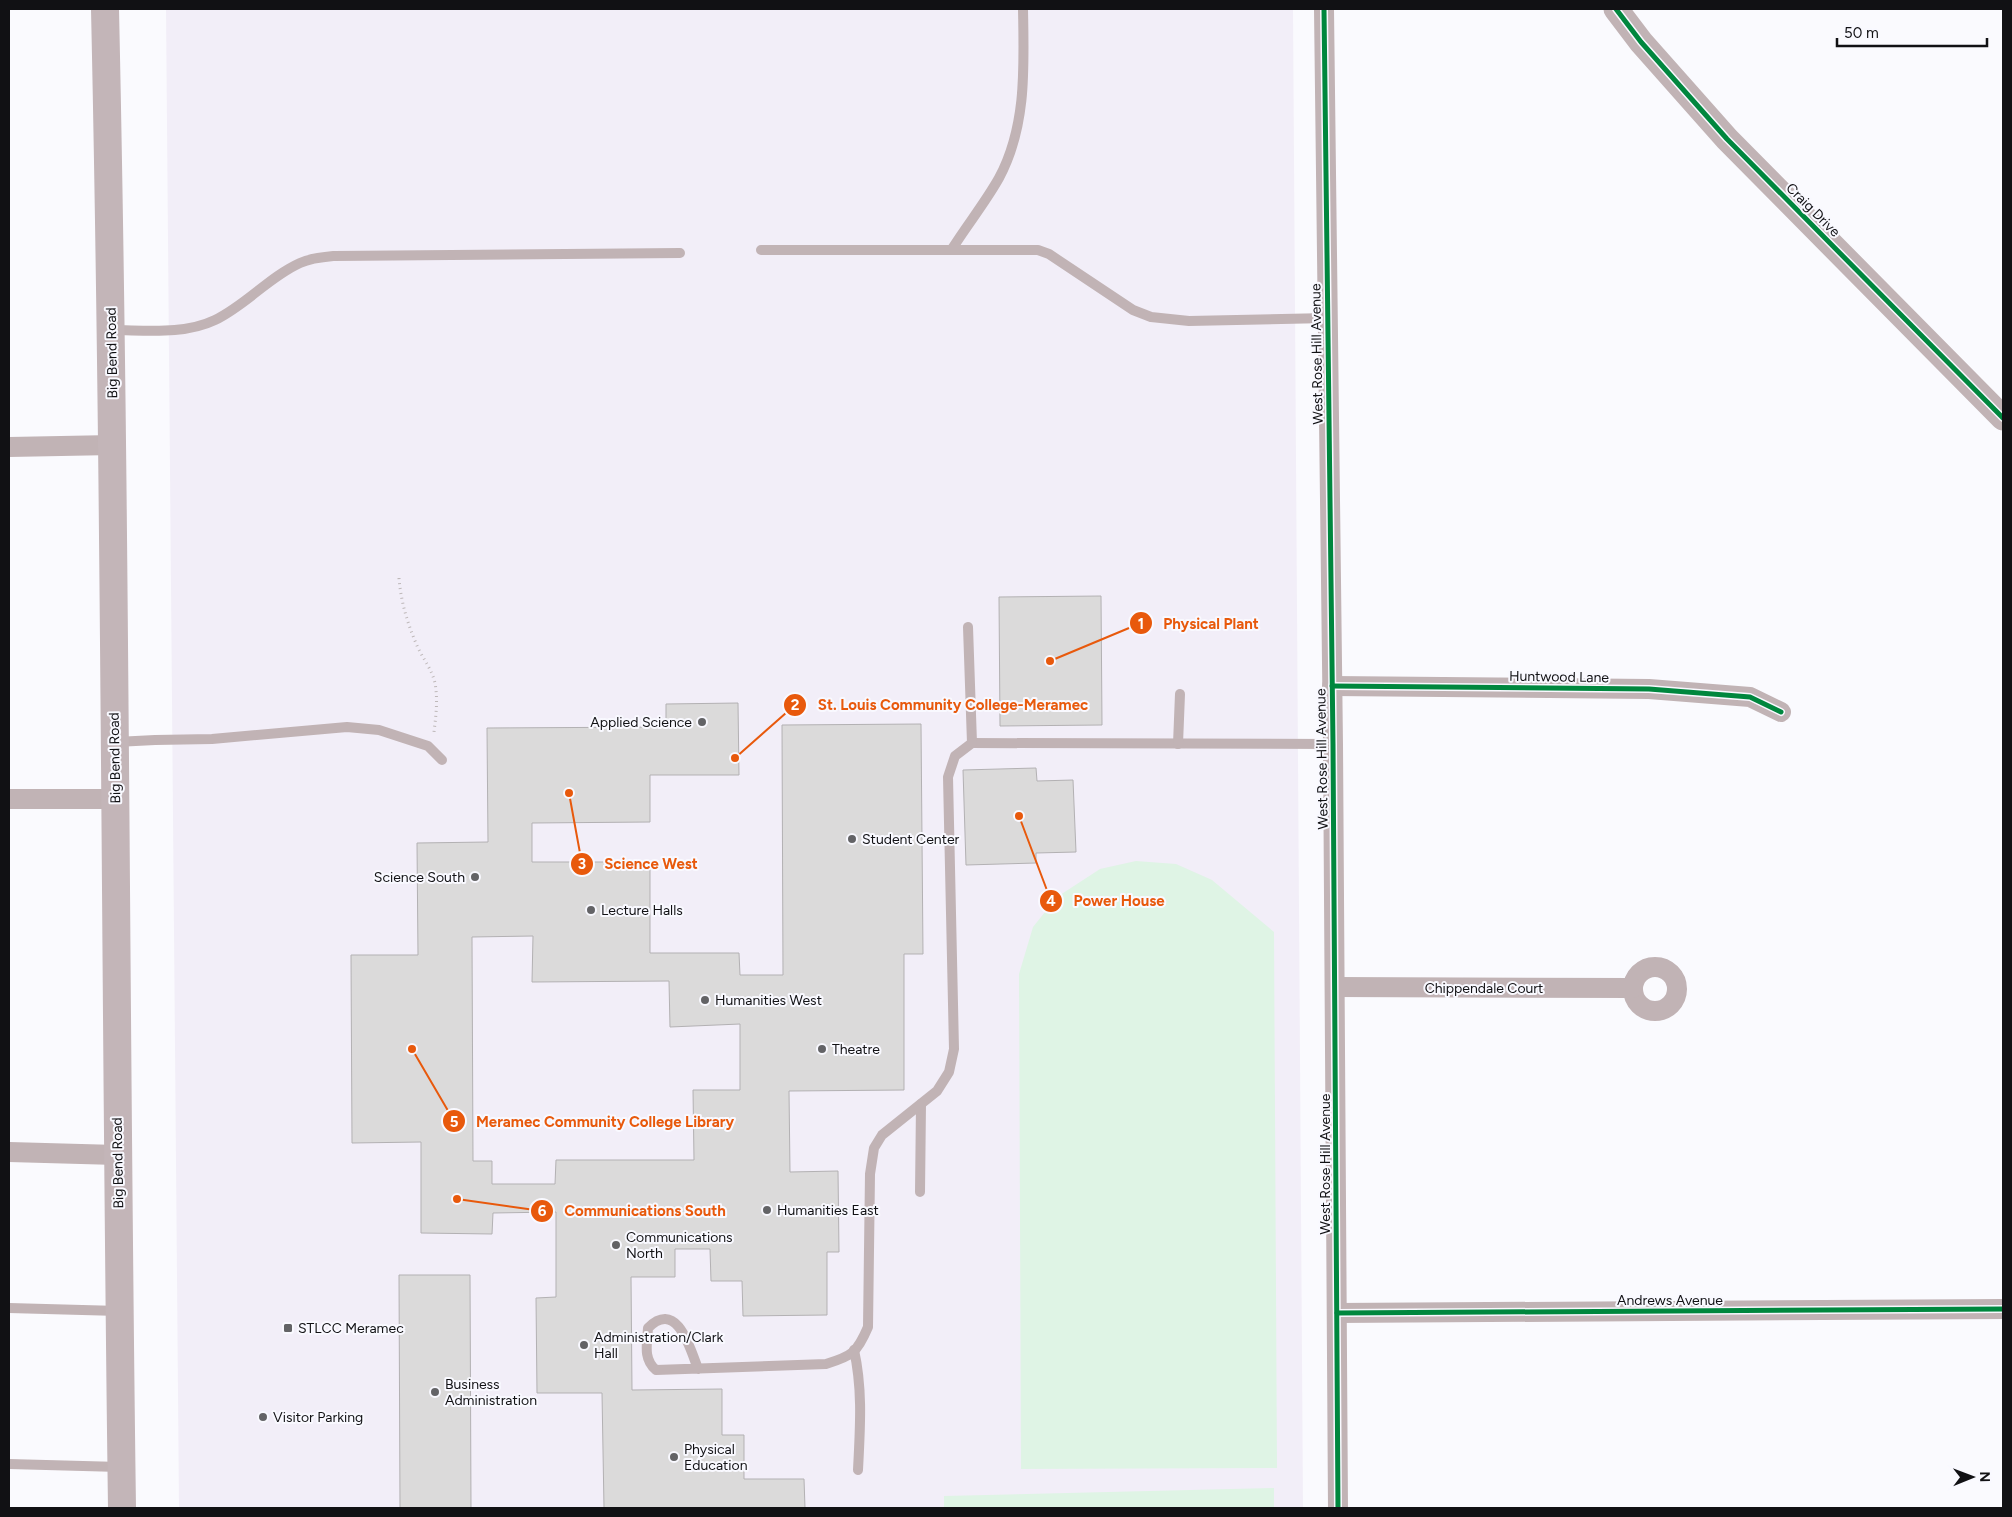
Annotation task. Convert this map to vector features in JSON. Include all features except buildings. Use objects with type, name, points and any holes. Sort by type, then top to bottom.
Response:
[{"type":"main road","name":"Big Bend Road","points":[[105,9],[112,330],[117,1155],[122,1508]]},
{"type":"street","name":"West Rose Hill Avenue","points":[[1324,9],[1333,744],[1338,1508]]},
{"type":"street","name":"Craig Drive","points":[[1616,9],[1641,42],[1727,139],[2003,418]]},
{"type":"street","points":[[9,447],[113,445]]},
{"type":"street","name":"Huntwood Lane","points":[[1332,686],[1649,689],[1750,697],[1782,712]]},
{"type":"street","points":[[9,799],[115,798]]},
{"type":"street","name":"Chippendale Court","points":[[1335,987],[1633,988]]},
{"type":"street","points":[[9,1152],[117,1155]]},
{"type":"street","name":"Andrews Avenue","points":[[1337,1313],[2003,1308]]},
{"type":"lane","points":[[952,249],[965,228],[986,201],[1000,176],[1017,127],[1024,79],[1023,9]]},
{"type":"lane","points":[[761,250],[1027,249],[1049,254],[1133,310],[1151,317],[1189,321],[1328,318]]},
{"type":"lane","points":[[112,330],[176,329],[195,327],[213,321],[226,314],[288,270],[302,262],[318,258],[334,256],[680,252]]},
{"type":"lane","points":[[968,627],[972,743]]},
{"type":"lane","points":[[1178,744],[1180,694]]},
{"type":"lane","points":[[115,742],[212,739],[347,727],[379,730],[428,746],[442,760]]},
{"type":"lane","points":[[698,1369],[684,1334],[675,1322],[665,1319],[655,1321],[648,1328],[646,1355],[649,1365],[656,1370],[698,1369],[826,1364],[847,1357],[860,1345],[868,1327],[870,1174],[874,1148],[882,1135],[937,1091],[949,1072],[954,1049],[948,777],[955,756],[972,743],[1333,744]]},
{"type":"lane","points":[[920,1192],[921,1104]]},
{"type":"lane","points":[[9,1308],[120,1311]]},
{"type":"lane","points":[[854,1350],[860,1375],[861,1412],[858,1470]]},
{"type":"lane","points":[[9,1464],[122,1467]]},
{"type":"path","points":[[399,578],[401,602],[418,649],[433,676],[435,684],[438,702],[433,737],[428,746]]},
{"type":"shaded area","points":[[166,9],[1293,9],[1303,1508],[179,1508]]},
{"type":"green space","points":[[1136,861],[1176,864],[1212,880],[1274,932],[1277,1468],[1021,1469],[1019,974],[1033,927],[1057,897],[1100,869]]},
{"type":"green space","points":[[1274,1488],[1274,1508],[944,1508],[944,1496]]},
{"type":"cycle path","points":[[1324,9],[1333,744],[1338,1508]]},
{"type":"cycle path","points":[[1616,9],[1641,42],[1727,139],[2003,418]]},
{"type":"cycle path","points":[[1332,686],[1649,689],[1750,697],[1781,712]]},
{"type":"cycle path","points":[[1337,1313],[2003,1309]]},
{"type":"place","name":"Physical Plant","points":[[1050,661]]},
{"type":"place","name":"Applied Science","points":[[702,722]]},
{"type":"place","name":"St. Louis Community College-Meramec","points":[[735,758]]},
{"type":"place","name":"Science West","points":[[569,793]]},
{"type":"place","name":"Power House","points":[[1019,816]]},
{"type":"place","name":"Student Center","points":[[852,839]]},
{"type":"place","name":"Science South","points":[[475,877]]},
{"type":"place","name":"Lecture Halls","points":[[591,910]]},
{"type":"place","name":"Humanities West","points":[[705,1000]]},
{"type":"place","name":"Meramec Community College Library","points":[[412,1049]]},
{"type":"place","name":"Theatre","points":[[822,1049]]},
{"type":"place","name":"Communications South","points":[[457,1199]]},
{"type":"place","name":"Humanities East","points":[[767,1210]]},
{"type":"place","name":"Communications North","points":[[616,1245]]},
{"type":"place","name":"STLCC Meramec","points":[[288,1328]]},
{"type":"place","name":"Administration/Clark Hall","points":[[584,1345]]},
{"type":"place","name":"Business Administration","points":[[435,1392]]},
{"type":"place","name":"Visitor Parking","points":[[263,1417]]},
{"type":"place","name":"Physical Education","points":[[674,1457]]}]
